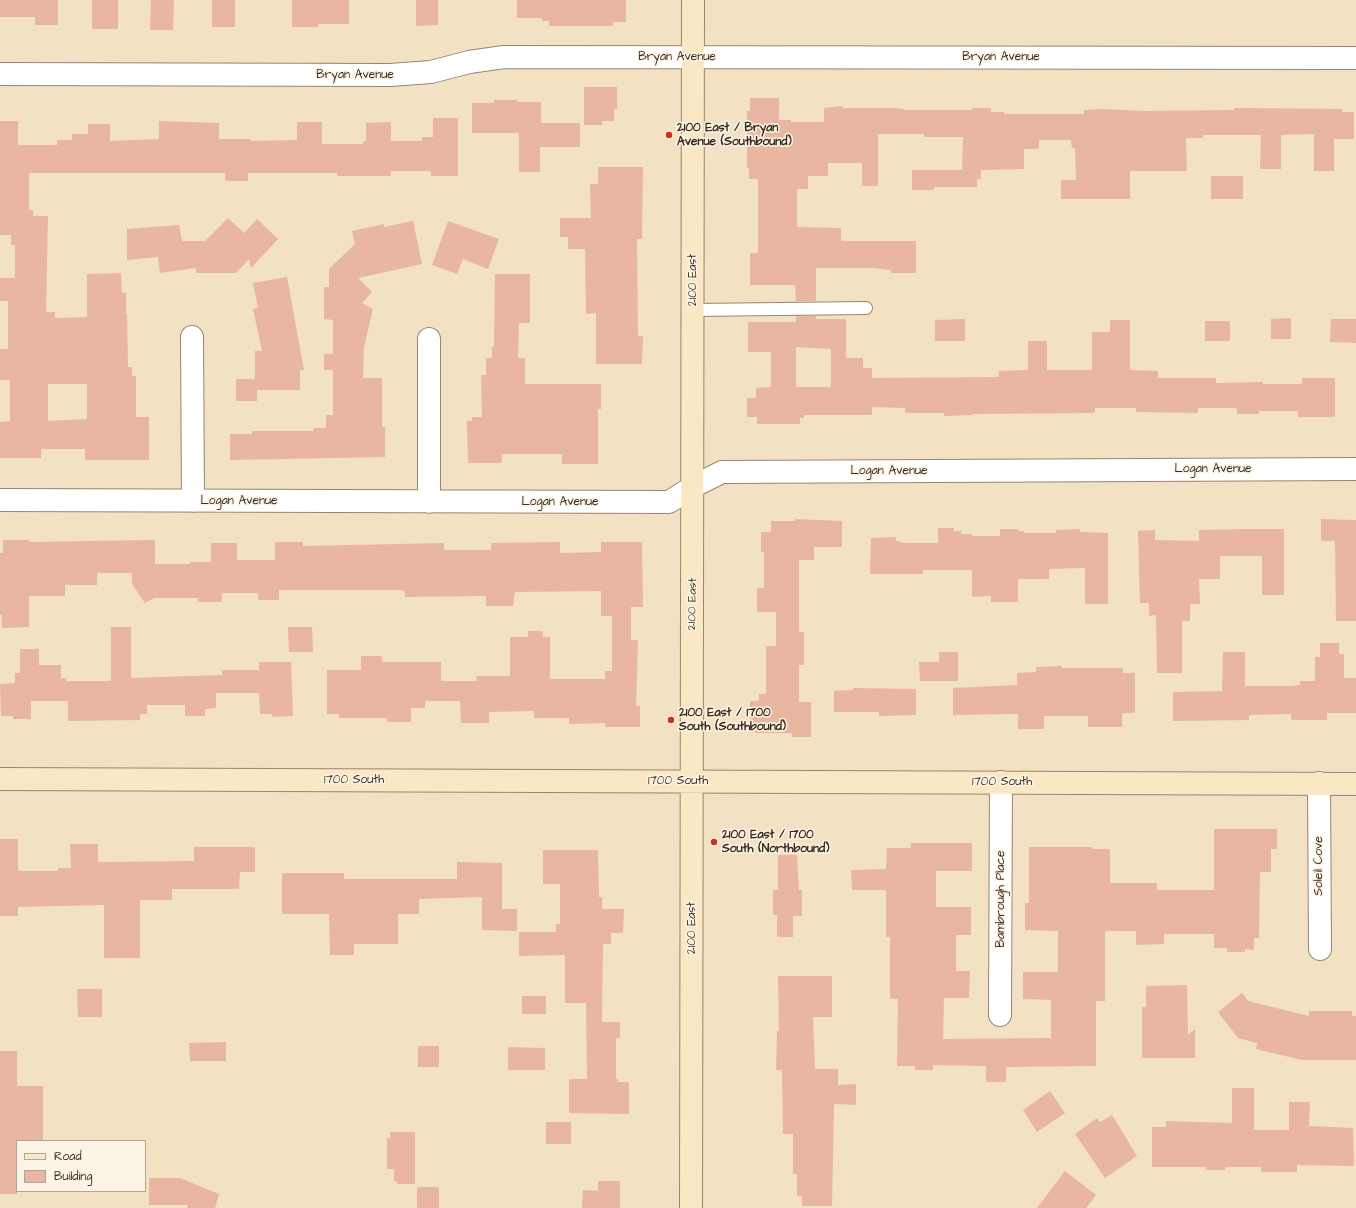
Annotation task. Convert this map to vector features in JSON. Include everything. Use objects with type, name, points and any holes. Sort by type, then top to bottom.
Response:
[{"type":"street","name":"2100 East","points":[[691,1208],[691,781],[694,486],[693,0]]},
{"type":"street","name":"Bryan Avenue","points":[[0,74],[390,75],[431,72],[469,62],[504,57],[1356,58]]},
{"type":"street","name":"Logan Avenue","points":[[192,337],[193,501]]},
{"type":"street","points":[[429,339],[429,502]]},
{"type":"street","name":"Logan Avenue","points":[[0,500],[669,502],[694,486],[722,472],[1356,469]]},
{"type":"street","name":"1700 South","points":[[0,779],[1356,784]]},
{"type":"street","name":"Bambrough Place","points":[[1000,1015],[1001,782]]},
{"type":"street","name":"Soleil Cove","points":[[1319,784],[1320,949]]},
{"type":"lane","points":[[693,310],[866,308]]},
{"type":"building","points":[[0,0],[58,0],[58,25],[35,25],[35,17],[0,17]]},
{"type":"building","points":[[92,0],[118,0],[118,29],[92,29]]},
{"type":"building","points":[[151,0],[174,0],[173,30],[150,30]]},
{"type":"building","points":[[212,0],[235,0],[235,27],[212,27]]},
{"type":"building","points":[[292,0],[349,0],[349,24],[318,24],[318,27],[292,27]]},
{"type":"building","points":[[416,0],[438,0],[438,25],[416,26]]},
{"type":"building","points":[[517,0],[626,0],[626,22],[613,22],[613,26],[549,26],[549,21],[542,21],[542,18],[517,18]]},
{"type":"building","points":[[584,87],[617,87],[617,109],[614,109],[614,121],[602,121],[602,125],[584,125]]},
{"type":"building","points":[[750,98],[779,98],[779,120],[791,120],[791,122],[824,122],[824,108],[843,106],[843,108],[894,108],[904,110],[972,110],[972,108],[991,108],[991,112],[1004,112],[1004,114],[1084,114],[1084,110],[1102,109],[1144,111],[1234,110],[1234,108],[1342,109],[1342,112],[1354,112],[1354,139],[1334,139],[1334,171],[1314,171],[1314,134],[1281,135],[1281,169],[1260,169],[1261,135],[1203,135],[1203,138],[1186,138],[1187,171],[1130,171],[1130,199],[1061,199],[1061,180],[1076,180],[1075,148],[1072,148],[1071,140],[1039,140],[1039,149],[1024,149],[1024,169],[981,170],[981,179],[977,179],[977,187],[934,187],[934,190],[912,190],[912,170],[962,170],[963,137],[924,137],[924,134],[878,134],[878,186],[862,186],[862,163],[828,163],[828,176],[808,176],[808,189],[797,189],[797,227],[841,228],[841,241],[916,241],[916,273],[891,273],[891,270],[873,268],[816,268],[816,301],[796,301],[795,285],[750,285],[750,253],[758,253],[758,179],[749,179],[749,168],[747,168],[747,111],[750,111]]},
{"type":"building","points":[[494,100],[541,102],[541,123],[580,123],[580,147],[540,147],[540,172],[519,172],[519,133],[472,133],[472,103],[494,103]]},
{"type":"building","points":[[433,118],[458,118],[458,176],[431,176],[431,171],[391,171],[391,176],[337,176],[337,173],[248,173],[248,181],[225,181],[225,173],[29,173],[29,210],[33,210],[33,216],[48,216],[46,312],[55,312],[55,318],[87,317],[87,274],[121,273],[122,293],[126,293],[128,367],[132,367],[132,376],[136,376],[136,417],[149,417],[149,460],[85,460],[85,449],[41,449],[41,458],[0,458],[0,422],[10,421],[10,380],[0,380],[0,349],[8,349],[8,301],[0,301],[0,278],[15,278],[15,245],[11,245],[11,235],[0,235],[0,121],[18,121],[18,145],[57,145],[57,140],[72,140],[72,134],[88,134],[88,124],[110,124],[110,141],[159,139],[159,121],[219,123],[219,139],[251,139],[251,141],[297,140],[297,122],[322,122],[322,144],[363,144],[363,141],[366,141],[366,123],[391,122],[391,141],[422,141],[422,137],[433,137]],"holes":[[[48,384],[87,384],[87,419],[48,421]]]},
{"type":"building","points":[[598,167],[643,167],[642,239],[637,239],[638,336],[643,336],[642,364],[596,364],[596,313],[586,314],[585,249],[568,249],[568,237],[560,237],[560,218],[591,218],[590,184],[598,184]]},
{"type":"building","points":[[1211,176],[1243,176],[1243,199],[1211,199]]},
{"type":"building","points":[[228,218],[244,233],[257,219],[278,239],[251,268],[249,259],[236,273],[196,273],[196,268],[160,273],[158,257],[127,260],[127,229],[179,225],[182,241],[205,241]]},
{"type":"building","points":[[413,221],[422,264],[358,278],[372,292],[362,303],[373,309],[364,347],[363,378],[382,378],[382,427],[385,427],[385,457],[230,460],[230,434],[252,434],[252,431],[313,431],[313,428],[326,428],[326,415],[333,415],[333,370],[324,370],[324,354],[333,354],[333,320],[324,319],[324,287],[329,287],[329,269],[355,244],[352,231],[384,224],[384,227]]},
{"type":"building","points":[[448,221],[499,239],[488,269],[463,259],[457,274],[432,265]]},
{"type":"building","points":[[495,274],[530,274],[530,323],[519,323],[518,358],[525,358],[525,384],[601,384],[601,409],[598,409],[598,464],[562,464],[562,454],[502,454],[502,463],[468,463],[467,421],[472,421],[472,417],[482,417],[481,375],[486,375],[486,358],[492,358],[492,347],[494,347]]},
{"type":"building","points":[[287,277],[304,370],[300,370],[300,390],[257,390],[257,401],[236,401],[236,379],[255,379],[255,351],[262,351],[253,309],[258,308],[253,283]]},
{"type":"building","points":[[796,316],[816,316],[816,319],[846,319],[846,358],[863,358],[863,368],[872,368],[872,378],[999,377],[999,371],[1028,370],[1028,341],[1047,341],[1047,370],[1092,370],[1092,332],[1110,332],[1110,320],[1130,320],[1130,370],[1158,371],[1158,378],[1216,378],[1216,383],[1263,382],[1263,384],[1302,384],[1302,378],[1335,378],[1335,417],[1298,417],[1298,411],[1259,411],[1259,414],[1237,414],[1237,408],[1198,408],[1198,413],[1136,412],[1136,408],[1095,408],[1095,413],[972,414],[944,416],[944,413],[905,413],[905,408],[872,407],[872,415],[804,415],[804,418],[800,418],[800,424],[757,424],[757,417],[747,417],[747,398],[756,398],[756,388],[771,387],[771,352],[748,352],[748,322],[796,322]],"holes":[[[796,347],[831,349],[831,387],[796,387]]]},
{"type":"building","points":[[1291,318],[1291,339],[1271,339],[1271,319]]},
{"type":"building","points":[[965,319],[965,341],[935,341],[935,320]]},
{"type":"building","points":[[1331,319],[1356,319],[1356,343],[1330,342]]},
{"type":"building","points":[[1205,321],[1230,321],[1230,341],[1205,341]]},
{"type":"building","points":[[795,519],[842,521],[842,547],[814,547],[814,560],[799,560],[799,632],[804,632],[804,665],[799,665],[799,702],[811,702],[811,737],[792,737],[792,733],[755,733],[755,726],[752,726],[752,721],[750,721],[750,701],[759,701],[759,694],[766,694],[766,646],[776,646],[776,612],[757,612],[757,588],[764,588],[764,552],[761,552],[761,532],[771,532],[771,521],[795,521]]},
{"type":"building","points":[[1321,519],[1356,520],[1356,621],[1336,621],[1335,541],[1321,541]]},
{"type":"building","points":[[938,528],[954,528],[954,531],[961,531],[961,534],[972,534],[972,536],[1000,536],[1000,529],[1018,529],[1018,531],[1024,531],[1024,533],[1056,533],[1056,530],[1080,529],[1080,532],[1108,533],[1108,604],[1085,604],[1085,568],[1049,569],[1049,579],[1018,579],[1018,602],[991,602],[991,596],[972,597],[972,570],[923,570],[923,574],[870,574],[871,538],[896,537],[896,541],[904,543],[938,543]]},
{"type":"building","points":[[1284,529],[1284,595],[1262,595],[1262,556],[1220,556],[1220,579],[1199,579],[1200,604],[1190,604],[1190,621],[1182,621],[1182,673],[1157,673],[1156,615],[1149,616],[1149,603],[1140,603],[1138,531],[1155,530],[1155,540],[1199,541],[1199,530]]},
{"type":"building","points":[[3,540],[29,540],[29,542],[155,540],[155,564],[190,564],[190,562],[211,562],[211,543],[237,543],[237,560],[275,560],[275,542],[303,542],[303,546],[444,543],[444,550],[491,550],[491,543],[560,542],[560,553],[601,552],[601,542],[642,542],[643,607],[631,607],[631,640],[638,640],[636,706],[640,706],[640,727],[605,727],[605,723],[569,724],[569,718],[534,718],[534,711],[489,712],[489,723],[461,723],[460,701],[425,701],[425,708],[411,708],[411,722],[387,722],[387,718],[339,718],[339,714],[327,714],[327,670],[361,670],[361,656],[382,656],[382,662],[441,662],[441,681],[477,681],[476,676],[510,676],[510,637],[528,637],[528,631],[543,631],[543,637],[550,637],[550,679],[605,679],[605,671],[612,671],[612,616],[601,616],[601,591],[515,592],[513,606],[486,606],[486,596],[405,597],[405,591],[400,590],[279,590],[279,600],[258,600],[258,593],[222,593],[222,602],[198,602],[198,598],[154,598],[145,603],[132,584],[132,573],[97,573],[97,585],[65,585],[65,596],[29,596],[29,627],[2,628],[2,615],[0,615],[0,553],[3,553]]},
{"type":"building","points":[[111,627],[131,627],[131,678],[222,675],[222,670],[259,670],[259,662],[291,662],[293,716],[272,717],[272,714],[260,714],[259,693],[216,693],[216,708],[205,709],[205,716],[185,716],[185,705],[147,705],[147,714],[140,714],[140,720],[68,721],[68,701],[31,701],[31,719],[13,719],[13,716],[1,716],[0,684],[15,683],[15,673],[20,673],[20,649],[39,649],[39,665],[61,665],[61,678],[66,678],[66,681],[111,681]]},
{"type":"building","points":[[288,627],[312,627],[313,652],[289,652]]},
{"type":"building","points":[[1320,643],[1339,643],[1339,654],[1344,654],[1344,678],[1356,678],[1356,713],[1327,713],[1327,720],[1291,720],[1291,714],[1249,715],[1249,720],[1173,721],[1173,692],[1222,691],[1223,652],[1245,652],[1245,686],[1290,686],[1300,685],[1300,681],[1315,681],[1315,657],[1320,657]]},
{"type":"building","points":[[939,652],[958,652],[958,681],[920,681],[919,662],[939,662]]},
{"type":"building","points":[[1062,666],[1062,668],[1123,668],[1123,673],[1135,673],[1135,713],[1122,713],[1122,727],[1088,727],[1088,716],[1044,716],[1044,729],[1018,729],[1018,714],[953,715],[953,688],[1017,685],[1017,673],[1036,672],[1036,667]]},
{"type":"building","points":[[853,688],[916,689],[916,715],[879,716],[879,712],[834,712],[834,691],[853,690]]},
{"type":"building","points":[[1214,829],[1277,829],[1277,849],[1271,849],[1271,872],[1260,872],[1259,938],[1254,938],[1254,950],[1245,949],[1245,952],[1227,952],[1227,948],[1214,948],[1214,934],[1164,934],[1164,944],[1136,945],[1136,931],[1105,931],[1105,1001],[1096,1001],[1096,1066],[1006,1067],[1006,1082],[986,1082],[986,1066],[933,1065],[933,1070],[915,1070],[915,1066],[897,1066],[898,999],[890,999],[890,937],[886,937],[886,890],[852,890],[851,870],[886,869],[887,848],[911,848],[911,843],[972,843],[972,871],[936,871],[936,907],[971,907],[971,935],[956,935],[956,971],[970,971],[969,998],[944,998],[943,1039],[1051,1038],[1051,1000],[1023,999],[1023,972],[1058,972],[1058,931],[1025,930],[1025,903],[1029,903],[1029,847],[1092,847],[1092,849],[1110,849],[1110,883],[1157,883],[1157,890],[1214,890]]},
{"type":"building","points":[[0,839],[18,839],[18,871],[58,871],[58,868],[71,868],[70,844],[98,844],[98,862],[194,861],[194,847],[255,847],[255,872],[240,872],[239,889],[172,889],[172,900],[140,900],[140,958],[104,958],[104,905],[18,907],[18,916],[0,916]]},
{"type":"building","points":[[543,850],[598,850],[599,897],[602,897],[602,909],[624,909],[623,933],[611,933],[611,944],[603,944],[602,1022],[620,1022],[620,1038],[616,1038],[616,1079],[618,1079],[618,1082],[629,1082],[629,1114],[569,1113],[569,1079],[587,1079],[586,1003],[565,1003],[565,955],[519,956],[519,932],[556,932],[556,924],[560,924],[560,884],[543,884]]},
{"type":"building","points":[[778,855],[797,855],[799,890],[802,890],[802,916],[793,916],[793,937],[777,937],[777,915],[773,915],[773,890],[778,890]]},
{"type":"building","points":[[457,862],[502,863],[502,909],[517,909],[517,931],[482,930],[482,897],[419,899],[419,914],[398,914],[398,944],[354,944],[354,955],[330,955],[329,914],[282,914],[282,873],[344,873],[344,879],[457,879]]},
{"type":"building","points":[[778,976],[832,976],[832,1017],[813,1017],[815,1069],[838,1069],[838,1085],[856,1084],[856,1105],[834,1104],[832,1206],[802,1206],[802,1196],[797,1196],[797,1174],[793,1174],[793,1134],[783,1134],[782,1070],[776,1070],[777,1031],[779,1031]]},
{"type":"building","points":[[1187,985],[1188,1035],[1195,1029],[1195,1058],[1142,1058],[1142,1007],[1146,1007],[1146,986]]},
{"type":"building","points":[[77,989],[102,989],[102,1017],[78,1017]]},
{"type":"building","points":[[1242,993],[1248,1001],[1309,1016],[1309,1011],[1352,1011],[1352,1016],[1356,1016],[1356,1060],[1302,1060],[1256,1049],[1257,1043],[1238,1038],[1218,1012]]},
{"type":"building","points":[[522,996],[546,996],[546,1014],[522,1014]]},
{"type":"building","points":[[226,1042],[226,1061],[190,1061],[189,1043]]},
{"type":"building","points":[[418,1046],[439,1046],[439,1067],[418,1067]]},
{"type":"building","points":[[508,1047],[545,1048],[545,1070],[508,1070]]},
{"type":"building","points":[[0,1051],[17,1051],[17,1086],[43,1086],[43,1140],[16,1140],[17,1194],[0,1194]]},
{"type":"building","points":[[1232,1088],[1254,1088],[1254,1130],[1289,1130],[1289,1102],[1310,1102],[1309,1126],[1353,1128],[1354,1166],[1297,1165],[1297,1172],[1261,1172],[1261,1167],[1225,1167],[1225,1170],[1206,1170],[1206,1167],[1152,1167],[1152,1127],[1166,1127],[1166,1121],[1232,1123]]},
{"type":"building","points":[[1050,1091],[1065,1113],[1037,1132],[1023,1110]]},
{"type":"building","points":[[1112,1115],[1137,1156],[1105,1178],[1075,1134],[1097,1118],[1100,1122]]},
{"type":"building","points":[[546,1122],[571,1122],[571,1144],[546,1144]]},
{"type":"building","points":[[390,1132],[415,1132],[415,1184],[397,1184],[397,1181],[394,1181],[394,1169],[387,1169],[387,1138],[390,1138]]},
{"type":"building","points":[[1065,1171],[1096,1195],[1086,1208],[1037,1208]]},
{"type":"building","points":[[149,1178],[180,1178],[219,1194],[215,1208],[187,1208],[188,1205],[149,1205]]},
{"type":"building","points":[[598,1181],[620,1181],[620,1208],[582,1208],[583,1190],[598,1191]]},
{"type":"building","points":[[417,1187],[439,1187],[439,1208],[417,1208]]},
{"type":"place","name":"2100 East / Bryan Avenue (Southbound)","points":[[669,135]]},
{"type":"place","name":"2100 East / 1700 South (Southbound)","points":[[671,720]]},
{"type":"place","name":"2100 East / 1700 South (Northbound)","points":[[714,842]]}]
